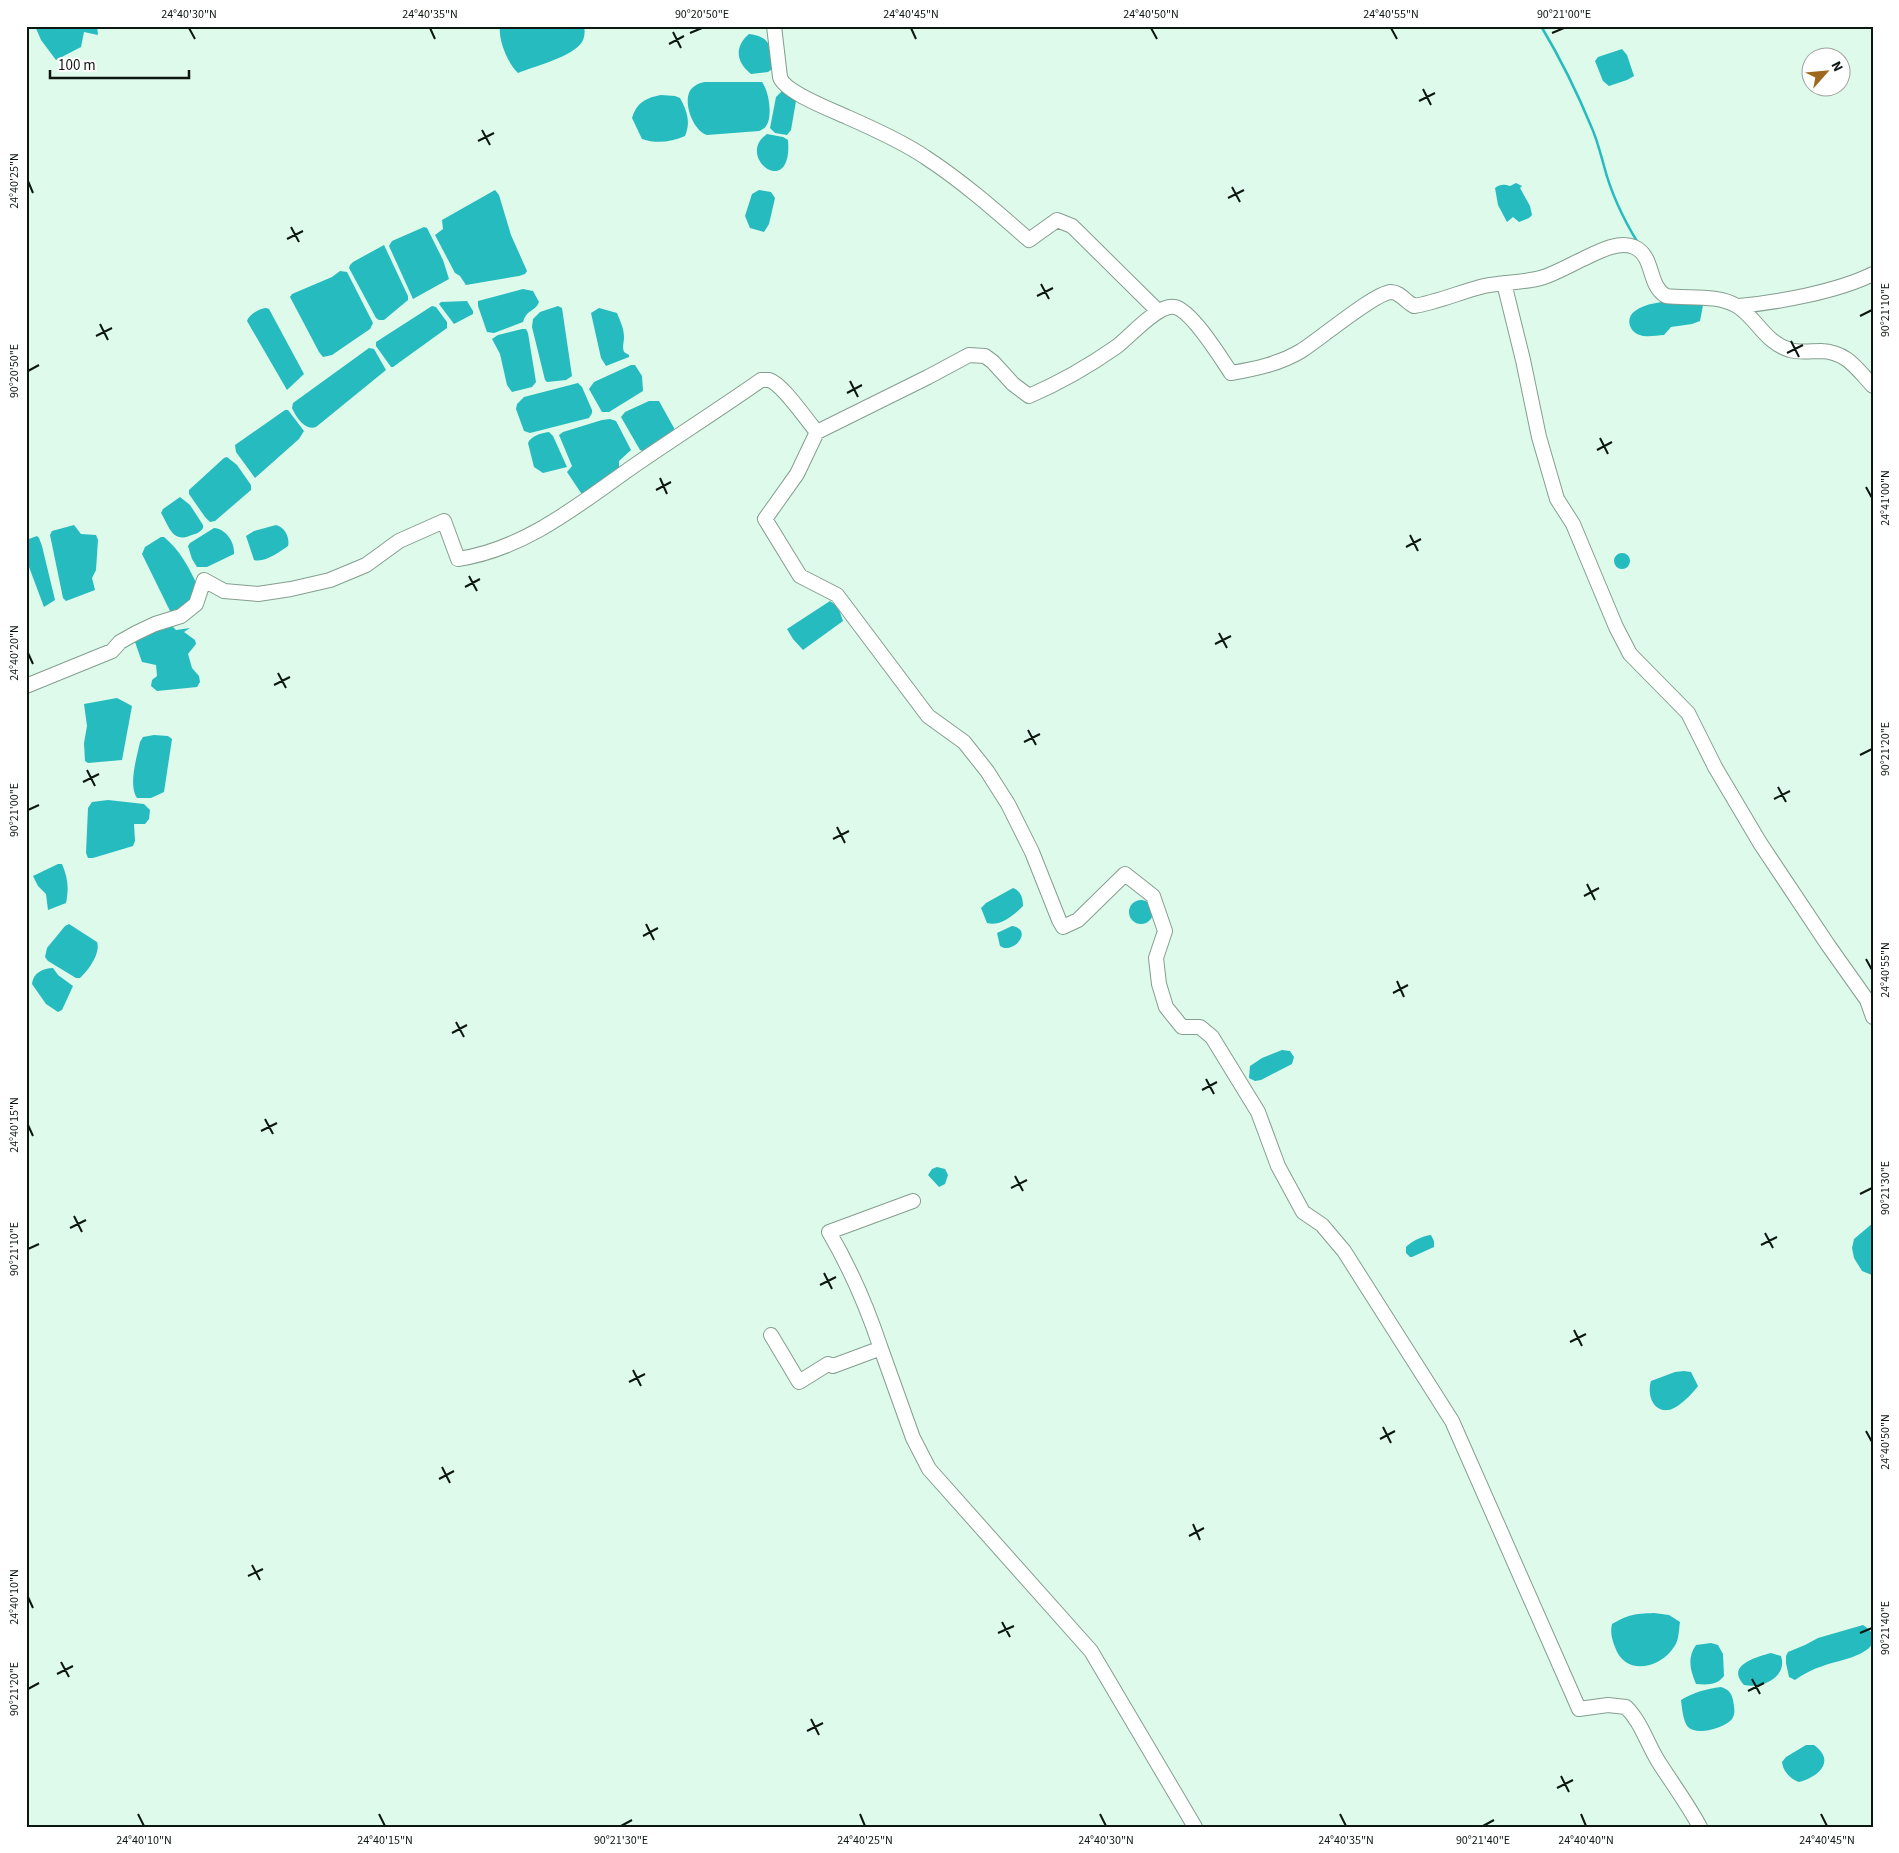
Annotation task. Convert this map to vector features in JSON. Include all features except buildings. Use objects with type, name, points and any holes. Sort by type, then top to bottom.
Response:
[{"type":"street","points":[[774,26],[781,81],[804,97],[924,156],[1030,240],[1057,220],[1072,226],[1158,311]]},
{"type":"street","points":[[1700,1827],[1685,1799],[1658,1760],[1636,1717],[1626,1707],[1608,1705],[1579,1709],[1452,1421],[1344,1251],[1322,1225],[1303,1212],[1278,1166],[1258,1112],[1212,1037],[1200,1028],[1182,1027],[1166,1007],[1159,984],[1156,958],[1165,930],[1153,896],[1125,874],[1078,920],[1063,927],[1032,852],[1008,804],[987,771],[964,742],[928,716],[837,595],[800,576],[765,519],[797,474],[817,432],[928,378],[969,355],[985,356],[1013,384],[1029,396],[1078,371],[1117,346],[1158,311],[1172,306],[1195,322],[1231,373],[1264,367],[1300,352],[1353,314],[1388,293],[1398,294],[1414,306],[1431,303],[1482,287],[1544,277],[1606,249],[1619,246],[1633,246],[1646,256],[1660,293],[1666,296],[1714,299],[1738,306],[1760,304],[1806,294],[1861,280],[1873,274]]},
{"type":"street","points":[[1504,282],[1539,437],[1557,499],[1573,524],[1616,628],[1630,654],[1688,713],[1715,767],[1760,843],[1867,1000],[1873,1017]]},
{"type":"street","points":[[1738,306],[1762,332],[1781,345],[1790,350],[1830,352],[1842,355],[1873,386]]},
{"type":"street","points":[[26,686],[112,651],[120,642],[156,624],[182,616],[196,604],[204,580],[224,591],[258,594],[330,580],[366,565],[399,541],[444,521],[458,559],[480,556],[502,548],[526,538],[557,518],[761,380],[769,380],[774,383],[799,408],[817,432]]},
{"type":"street","points":[[912,1201],[829,1232],[868,1310],[913,1438],[929,1469],[1091,1651],[1196,1827]]},
{"type":"street","points":[[771,1335],[799,1382],[828,1364],[833,1366],[876,1350],[880,1346]]},
{"type":"water","points":[[35,26],[97,26],[98,35],[84,32],[81,47],[56,60],[41,40]]},
{"type":"water","points":[[500,26],[584,26],[584,38],[578,47],[571,52],[518,73],[504,51]]},
{"type":"water","points":[[749,34],[762,37],[769,44],[775,67],[768,72],[751,74],[742,65],[739,49]]},
{"type":"water","points":[[1622,49],[1627,55],[1634,76],[1609,86],[1603,81],[1595,61],[1598,57]]},
{"type":"water","points":[[705,82],[762,82],[767,91],[769,104],[769,117],[766,127],[759,131],[707,135],[702,133],[691,117],[688,98],[693,87]]},
{"type":"water","points":[[782,91],[796,101],[791,130],[787,135],[775,133],[770,128],[776,97]]},
{"type":"water","points":[[661,95],[680,98],[685,107],[687,117],[688,126],[685,136],[664,142],[642,139],[632,118],[634,113],[639,104]]},
{"type":"water","points":[[767,134],[783,137],[788,140],[787,158],[782,168],[775,171],[767,168],[760,162],[757,153],[759,143]]},
{"type":"water","points":[[1516,183],[1522,186],[1520,188],[1530,206],[1532,215],[1519,222],[1513,217],[1507,222],[1498,205],[1495,188],[1500,185],[1510,186]]},
{"type":"water","points":[[495,190],[499,195],[511,235],[527,271],[519,276],[466,285],[460,276],[455,273],[435,235],[443,229],[442,220]]},
{"type":"water","points":[[759,190],[771,192],[775,198],[769,224],[764,232],[750,228],[745,216],[752,194]]},
{"type":"water","points":[[424,227],[427,228],[443,260],[449,279],[413,299],[389,246],[392,241]]},
{"type":"water","points":[[384,245],[408,296],[408,300],[384,320],[379,320],[376,318],[349,268],[353,262]]},
{"type":"water","points":[[340,271],[347,272],[373,323],[370,329],[332,355],[323,357],[290,297],[292,294],[332,277]]},
{"type":"water","points":[[523,289],[533,291],[539,302],[535,308],[527,315],[523,322],[494,333],[487,332],[478,301]]},
{"type":"water","points":[[467,301],[473,314],[454,324],[439,304],[441,302]]},
{"type":"water","points":[[1674,301],[1703,305],[1700,321],[1671,327],[1664,335],[1643,336],[1633,331],[1629,321],[1630,317],[1639,308],[1659,302]]},
{"type":"water","points":[[432,306],[436,307],[447,322],[447,328],[391,367],[376,346],[376,342]]},
{"type":"water","points":[[558,306],[562,308],[572,376],[566,380],[547,382],[532,327],[533,319],[540,312]]},
{"type":"water","points":[[266,308],[269,309],[304,374],[287,390],[247,321],[255,312]]},
{"type":"water","points":[[599,308],[617,313],[622,325],[624,352],[629,355],[629,357],[606,366],[601,358],[591,313]]},
{"type":"water","points":[[526,329],[528,333],[536,382],[532,387],[512,392],[507,385],[500,354],[492,339],[498,335]]},
{"type":"water","points":[[369,348],[374,349],[386,370],[316,427],[308,427],[301,422],[292,408],[293,403]]},
{"type":"water","points":[[631,365],[635,365],[642,376],[643,391],[609,412],[602,412],[589,389],[594,382]]},
{"type":"water","points":[[578,383],[582,387],[592,410],[589,418],[530,433],[524,431],[516,409],[517,404],[524,397]]},
{"type":"water","points":[[649,401],[659,401],[674,430],[643,451],[640,450],[621,417],[625,412]]},
{"type":"water","points":[[285,410],[288,410],[304,431],[299,439],[255,478],[236,452],[235,445]]},
{"type":"water","points":[[610,419],[616,421],[631,450],[619,461],[619,469],[585,493],[581,493],[567,472],[572,466],[559,435],[563,432]]},
{"type":"water","points":[[549,432],[553,436],[567,467],[543,473],[534,467],[528,443],[531,438]]},
{"type":"water","points":[[227,457],[237,465],[251,485],[251,490],[215,521],[210,522],[189,494],[189,490]]},
{"type":"water","points":[[180,497],[190,505],[203,525],[199,532],[193,535],[178,537],[175,535],[161,513],[163,509]]},
{"type":"water","points":[[74,525],[81,534],[96,535],[98,540],[96,570],[92,578],[95,590],[66,601],[63,598],[50,535],[52,531]]},
{"type":"water","points":[[276,525],[286,533],[288,546],[263,560],[254,560],[246,536],[254,531]]},
{"type":"water","points":[[214,528],[222,531],[229,537],[233,545],[234,554],[207,567],[197,567],[188,546]]},
{"type":"water","points":[[37,536],[42,546],[55,600],[44,607],[26,559],[26,540]]},
{"type":"water","points":[[161,537],[170,542],[180,554],[198,587],[191,604],[171,613],[142,554],[145,547]]},
{"type":"water","points":[[1622,553],[1628,555],[1630,561],[1628,567],[1622,569],[1616,567],[1614,561],[1616,555]]},
{"type":"water","points":[[830,601],[838,607],[843,621],[803,650],[787,629]]},
{"type":"water","points":[[172,626],[176,630],[190,628],[184,632],[195,640],[196,644],[188,654],[192,668],[199,676],[200,682],[197,687],[157,691],[151,686],[152,680],[157,676],[156,665],[142,662],[135,642],[130,639],[137,635]]},
{"type":"water","points":[[117,698],[132,706],[122,760],[88,763],[85,761],[84,743],[87,726],[84,704]]},
{"type":"water","points":[[154,735],[168,736],[172,739],[164,792],[151,798],[137,798],[134,793],[133,779],[140,742],[143,737]]},
{"type":"water","points":[[108,800],[144,804],[150,810],[149,819],[145,824],[134,824],[135,841],[133,846],[88,858],[86,853],[88,808],[92,802]]},
{"type":"water","points":[[58,864],[62,864],[67,879],[66,903],[48,910],[46,894],[38,886],[33,876]]},
{"type":"water","points":[[1013,888],[1021,895],[1023,906],[1002,922],[987,923],[981,908],[986,903]]},
{"type":"water","points":[[1141,900],[1149,904],[1153,912],[1149,920],[1141,924],[1133,920],[1129,912],[1133,904]]},
{"type":"water","points":[[69,924],[97,942],[98,946],[90,966],[80,978],[76,978],[48,961],[45,957],[47,948],[65,926]]},
{"type":"water","points":[[1012,926],[1021,931],[1021,939],[1014,945],[1004,948],[1000,946],[997,933]]},
{"type":"water","points":[[53,968],[58,975],[73,986],[62,1010],[58,1012],[46,1004],[32,984],[34,977],[39,972]]},
{"type":"water","points":[[1282,1050],[1290,1051],[1294,1057],[1292,1064],[1261,1080],[1255,1081],[1249,1078],[1250,1066],[1262,1058]]},
{"type":"water","points":[[937,1167],[945,1169],[948,1175],[945,1184],[939,1187],[928,1175],[932,1169]]},
{"type":"water","points":[[1873,1223],[1872,1275],[1862,1271],[1854,1258],[1852,1248],[1854,1239]]},
{"type":"water","points":[[1431,1235],[1434,1247],[1412,1257],[1406,1253],[1406,1247],[1411,1243]]},
{"type":"water","points":[[1675,1372],[1691,1372],[1698,1386],[1676,1407],[1668,1410],[1658,1408],[1650,1396],[1651,1381]]},
{"type":"water","points":[[1654,1613],[1669,1615],[1680,1622],[1675,1645],[1664,1657],[1649,1665],[1632,1665],[1625,1662],[1619,1656],[1612,1639],[1612,1624],[1632,1615]]},
{"type":"water","points":[[1863,1625],[1870,1631],[1873,1637],[1871,1646],[1866,1650],[1860,1654],[1816,1669],[1795,1680],[1789,1677],[1786,1663],[1788,1652],[1818,1638]]},
{"type":"water","points":[[1711,1643],[1718,1645],[1723,1654],[1724,1676],[1712,1684],[1696,1684],[1691,1669],[1691,1655],[1696,1645]]},
{"type":"water","points":[[1771,1653],[1781,1656],[1781,1670],[1777,1675],[1765,1683],[1751,1686],[1744,1685],[1739,1678],[1738,1672],[1741,1667],[1751,1660]]},
{"type":"water","points":[[1721,1687],[1726,1689],[1732,1697],[1734,1714],[1732,1719],[1711,1730],[1692,1730],[1686,1724],[1681,1700],[1700,1691]]},
{"type":"water","points":[[1806,1745],[1814,1745],[1824,1757],[1824,1762],[1822,1768],[1813,1776],[1799,1782],[1788,1774],[1782,1762],[1786,1757]]},
{"type":"waterway","points":[[1541,26],[1580,101],[1595,136],[1614,196],[1638,243]]}]
